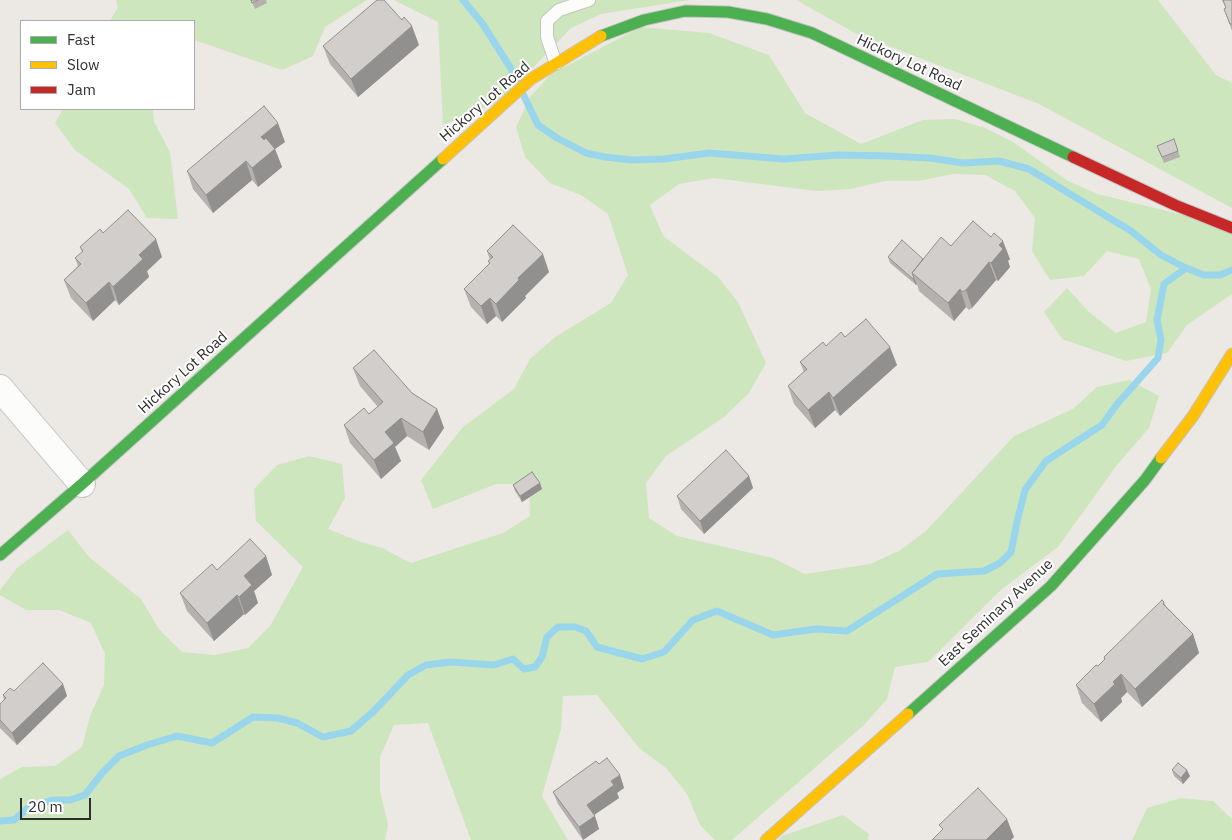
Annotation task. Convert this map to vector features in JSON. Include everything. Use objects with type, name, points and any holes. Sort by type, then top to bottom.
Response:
[{"type":"street","name":"Hickory Lot Road","points":[[0,555],[82,484],[531,79],[605,33],[644,20],[685,12],[728,12],[767,19],[812,33],[1175,205],[1232,228]]},
{"type":"street","name":"East Seminary Avenue","points":[[766,840],[1051,586],[1145,480],[1193,416],[1232,354]]},
{"type":"street","points":[[0,388],[82,484]]},
{"type":"lane","points":[[556,64],[547,37],[547,21],[559,10],[589,0]]},
{"type":"green space","points":[[116,0],[367,0],[325,27],[313,56],[282,70],[195,40],[195,20],[111,20],[118,7]]},
{"type":"green space","points":[[394,0],[690,0],[601,14],[571,28],[501,101],[443,125],[438,22]]},
{"type":"green space","points":[[796,0],[1158,0],[1216,75],[1232,83],[1232,208],[1039,104],[855,33]]},
{"type":"green space","points":[[641,27],[709,33],[769,55],[805,113],[861,144],[923,120],[955,119],[985,128],[1013,142],[1068,181],[1098,194],[1195,218],[1232,234],[1232,294],[1187,325],[1167,353],[1126,361],[1062,339],[1044,312],[1067,288],[1089,312],[1116,333],[1146,322],[1151,289],[1139,259],[1107,251],[1084,276],[1050,280],[1032,251],[1035,218],[1015,191],[985,175],[953,174],[918,181],[885,181],[851,189],[816,191],[714,178],[679,184],[650,205],[663,236],[718,277],[738,302],[766,363],[749,393],[724,417],[666,456],[646,483],[649,518],[677,536],[773,558],[805,574],[870,564],[899,551],[926,531],[1014,436],[1073,409],[1097,387],[1129,380],[1159,396],[1149,428],[1117,465],[1058,547],[1002,589],[928,662],[895,667],[887,699],[864,725],[732,840],[715,840],[700,825],[687,794],[666,768],[639,748],[597,695],[563,696],[561,729],[542,796],[568,840],[471,840],[428,723],[394,725],[380,757],[380,791],[388,824],[385,840],[0,840],[0,779],[22,767],[55,766],[82,747],[90,716],[104,685],[105,654],[91,623],[59,610],[26,610],[0,595],[0,590],[17,568],[68,530],[89,557],[141,599],[159,629],[182,652],[215,655],[248,648],[270,626],[303,567],[256,521],[254,489],[277,465],[309,456],[342,464],[345,498],[328,529],[382,548],[411,563],[503,533],[530,516],[529,484],[496,484],[433,509],[421,480],[462,428],[514,389],[530,359],[555,337],[611,303],[628,275],[608,214],[581,195],[550,183],[525,157],[516,127],[530,97],[551,74]]},
{"type":"green space","points":[[62,110],[153,110],[154,122],[170,152],[178,219],[147,218],[129,189],[75,150],[55,123]]},
{"type":"green space","points":[[1181,798],[1213,801],[1232,819],[1232,840],[1132,840],[1147,808]]},
{"type":"green space","points":[[843,815],[869,834],[868,840],[778,840],[782,836]]},
{"type":"building","points":[[377,0],[384,0],[402,20],[404,17],[412,26],[351,79],[323,46]]},
{"type":"building","points":[[1223,0],[1232,0],[1232,24],[1230,24],[1224,9],[1226,8]]},
{"type":"building","points":[[264,106],[278,123],[261,137],[264,140],[266,138],[275,149],[252,168],[246,161],[206,195],[187,171]]},
{"type":"building","points":[[1174,139],[1178,151],[1162,157],[1157,146]]},
{"type":"building","points":[[128,210],[156,239],[139,255],[143,259],[113,287],[109,282],[86,303],[64,280],[81,264],[75,258],[83,251],[80,247],[100,229],[103,233]]},
{"type":"building","points":[[973,221],[991,237],[994,233],[1003,241],[999,245],[1003,249],[991,263],[989,262],[966,290],[962,292],[960,289],[948,303],[912,273],[941,237],[951,246]]},
{"type":"building","points":[[513,225],[543,254],[518,278],[519,280],[496,304],[490,298],[481,306],[464,289],[490,263],[488,261],[493,257],[487,251]]},
{"type":"building","points":[[902,240],[923,259],[912,273],[913,279],[888,257]]},
{"type":"building","points":[[866,319],[890,347],[833,398],[829,392],[808,410],[788,386],[807,369],[800,362],[823,342],[826,346],[841,332],[845,337]]},
{"type":"building","points":[[374,350],[412,393],[437,409],[423,432],[401,418],[385,432],[394,443],[374,460],[344,425],[364,408],[369,414],[383,402],[353,368]]},
{"type":"building","points":[[726,450],[749,476],[700,521],[677,496]]},
{"type":"building","points":[[532,472],[540,483],[520,496],[513,485]]},
{"type":"building","points":[[250,539],[266,556],[244,576],[252,585],[239,597],[237,595],[207,623],[180,593],[212,564],[217,570]]},
{"type":"building","points":[[1162,600],[1163,604],[1193,634],[1135,689],[1121,674],[1113,682],[1115,684],[1094,704],[1076,685],[1096,665],[1098,666],[1105,659],[1104,657]]},
{"type":"building","points":[[43,663],[63,684],[12,733],[0,720],[0,704],[6,698],[3,695],[10,688],[14,691]]},
{"type":"building","points":[[607,758],[620,775],[611,781],[614,785],[587,805],[595,816],[579,827],[553,792],[596,761],[599,764]]},
{"type":"building","points":[[1178,763],[1187,770],[1181,778],[1172,770]]},
{"type":"building","points":[[978,788],[1007,819],[986,840],[932,840],[943,829],[939,825]]},
{"type":"waterway","points":[[463,0],[482,23],[518,82]]},
{"type":"waterway","points":[[523,94],[538,125],[557,138],[586,153],[605,157],[631,160],[664,159],[709,153],[784,159],[838,155],[930,158],[963,163],[999,161],[1029,169],[1131,231],[1161,255],[1186,268],[1204,275],[1220,275],[1232,270]]},
{"type":"waterway","points":[[0,821],[14,820],[29,807],[52,800],[70,800],[85,795],[103,772],[119,756],[177,736],[212,743],[253,717],[278,718],[297,723],[323,737],[351,731],[374,711],[408,675],[426,665],[451,662],[494,665],[513,659],[524,669],[535,667],[542,657],[547,637],[558,627],[575,627],[586,631],[597,647],[642,659],[664,652],[693,620],[717,611],[773,635],[816,629],[847,631],[937,574],[984,571],[1000,563],[1011,552],[1025,490],[1046,461],[1102,425],[1118,403],[1158,358],[1161,340],[1157,320],[1164,284],[1186,268]]},
{"type":"traffic: fast","points":[[601,36],[644,20],[685,11],[728,12],[767,19],[812,33],[1073,157]]},
{"type":"traffic: fast","points":[[0,555],[82,484],[443,159]]},
{"type":"traffic: fast","points":[[908,714],[1051,586],[1145,480],[1161,458]]},
{"type":"traffic: slow","points":[[443,159],[531,79],[601,36]]},
{"type":"traffic: slow","points":[[1161,458],[1193,416],[1232,354]]},
{"type":"traffic: slow","points":[[766,840],[908,714]]},
{"type":"traffic: jam","points":[[1073,157],[1175,205],[1232,228]]}]
